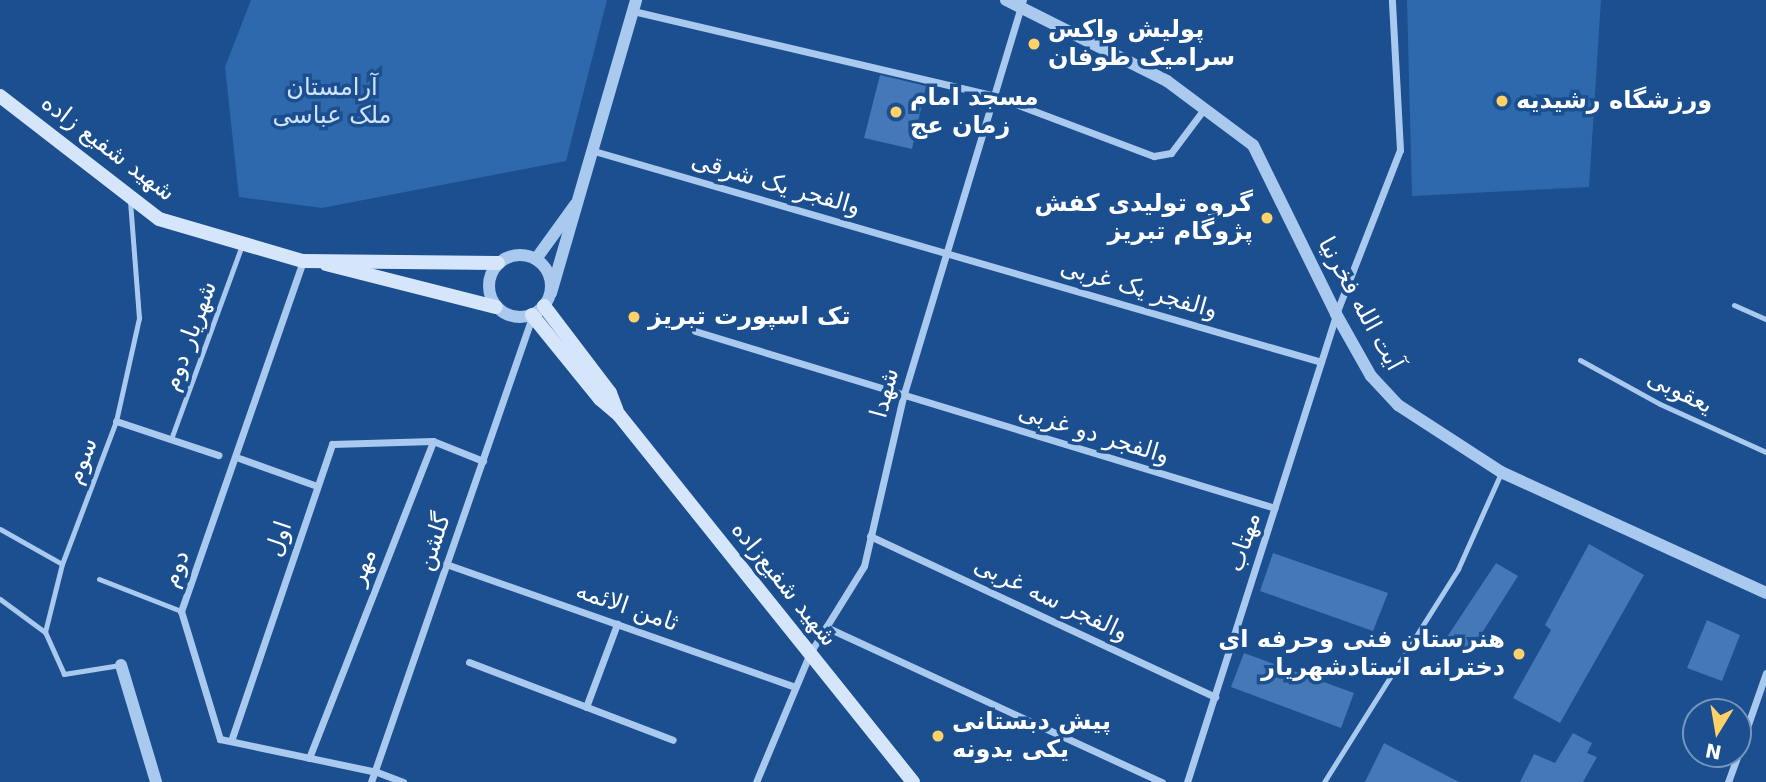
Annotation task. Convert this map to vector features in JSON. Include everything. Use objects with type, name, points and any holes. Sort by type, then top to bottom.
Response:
[{"type":"main road","name":"شهید شفیع زاده","points":[[0,96],[159,219],[242,245],[496,307]]},
{"type":"main road","name":"شهید شفیع زاده","points":[[309,261],[498,263]]},
{"type":"main road","name":"شهید شفیع‌زاده","points":[[542,305],[600,399],[619,415],[913,782]]},
{"type":"street","name":"آیت الله فخرنیا","points":[[1006,0],[1022,4],[1167,81],[1253,145],[1336,314],[1371,376],[1398,405],[1501,472],[1766,593]]},
{"type":"street","name":"مهتاب","points":[[1187,782],[1336,314],[1400,150],[1392,0]]},
{"type":"street","name":"شهدا","points":[[756,782],[810,653],[864,566],[902,397],[1022,4]]},
{"type":"street","points":[[542,305],[549,273],[536,259],[520,254],[498,263],[488,289],[496,307],[513,317],[542,305],[584,190],[635,6],[994,96],[1154,156],[1171,153],[1204,109]]},
{"type":"street","name":"والفجر یک شرقی","points":[[594,152],[947,254]]},
{"type":"street","points":[[536,259],[584,190]]},
{"type":"street","name":"والفجر یک غربی","points":[[947,254],[1321,362]]},
{"type":"street","name":"دوم","points":[[231,741],[220,739],[181,611],[309,261]]},
{"type":"street","name":"گلشن","points":[[371,782],[377,772],[446,564],[542,305]]},
{"type":"street","name":"والفجر دو غربی","points":[[695,331],[902,397],[1275,508]]},
{"type":"street","points":[[116,421],[218,454]]},
{"type":"street","points":[[433,441],[483,461]]},
{"type":"street","name":"اول","points":[[231,741],[332,444],[433,441]]},
{"type":"street","name":"مهر","points":[[309,758],[433,441]]},
{"type":"street","points":[[236,457],[317,486]]},
{"type":"street","name":"والفجر سه غربی","points":[[870,536],[1215,697]]},
{"type":"street","name":"ثامن الائمه","points":[[446,564],[795,687]]},
{"type":"street","points":[[586,707],[617,624]]},
{"type":"street","points":[[826,627],[1162,782]]},
{"type":"street","points":[[469,662],[673,740]]},
{"type":"street","points":[[121,665],[156,782]]},
{"type":"street","points":[[1752,713],[1766,673]]},
{"type":"street","points":[[231,741],[377,772],[403,782]]},
{"type":"lane","name":"سوم","points":[[44,632],[62,565],[116,421],[139,318],[130,197]]},
{"type":"lane","name":"شهریار دوم","points":[[171,439],[242,245]]},
{"type":"lane","points":[[1734,305],[1766,319]]},
{"type":"lane","name":"یعقوبی","points":[[1580,360],[1660,404],[1766,452]]},
{"type":"lane","points":[[1324,782],[1458,569],[1501,472]]},
{"type":"lane","points":[[0,529],[62,565]]},
{"type":"lane","points":[[99,579],[181,611]]},
{"type":"lane","points":[[0,599],[44,632],[64,674],[121,665]]},
{"type":"green space","name":"آرامستان ملک عباسی","points":[[251,0],[607,0],[566,161],[322,208],[239,197],[225,67]]},
{"type":"green space","name":"ورزشگاه رشیدیه","points":[[1407,0],[1601,0],[1589,187],[1412,196]]},
{"type":"building","name":"مسجد امام زمان عج","points":[[880,75],[926,86],[912,149],[864,138]]},
{"type":"building","points":[[1589,544],[1644,575],[1560,723],[1513,698],[1551,630],[1545,625]]},
{"type":"building","points":[[1273,553],[1388,593],[1373,631],[1260,591]]},
{"type":"building","points":[[1496,563],[1518,576],[1468,655],[1445,640]]},
{"type":"building","points":[[1707,620],[1740,635],[1722,681],[1687,668]]},
{"type":"building","points":[[1244,653],[1354,693],[1341,728],[1231,687]]},
{"type":"building","points":[[1573,733],[1592,743],[1587,753],[1597,757],[1583,782],[1520,782],[1534,754],[1555,763]]},
{"type":"building","points":[[1384,743],[1459,782],[1365,782]]},
{"type":"place","name":"پولیش واکس سرامیک طوفان","points":[[1034,44]]},
{"type":"place","name":"ورزشگاه رشیدیه","points":[[1502,101]]},
{"type":"place","name":"مسجد امام زمان عج","points":[[896,112]]},
{"type":"place","name":"گروه تولیدی کفش پژوگام تبریز","points":[[1267,218]]},
{"type":"place","name":"تک اسپورت تبریز","points":[[634,317]]},
{"type":"place","name":"هنرستان فنی وحرفه ای دخترانه استادشهریار","points":[[1519,654]]},
{"type":"place","name":"پیش دبستانی یکی یدونه","points":[[938,736]]}]
